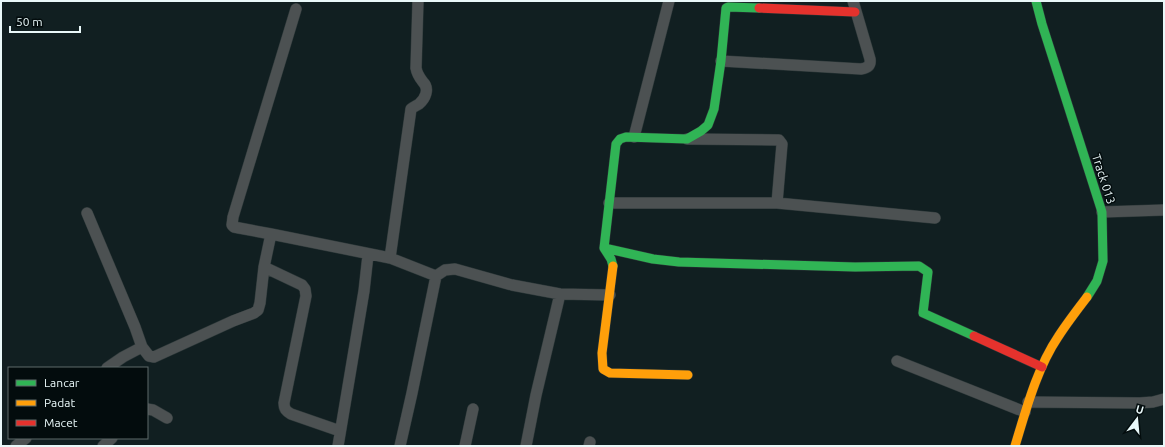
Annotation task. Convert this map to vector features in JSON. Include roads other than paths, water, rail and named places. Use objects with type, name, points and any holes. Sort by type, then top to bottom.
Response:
[{"type":"street","points":[[390,258],[411,109],[423,100],[427,90],[426,85],[417,73],[416,68],[418,1]]},
{"type":"street","points":[[634,137],[669,1]]},
{"type":"street","name":"Track 013","points":[[1015,446],[1026,407],[1042,367],[1057,338],[1097,281],[1103,261],[1102,212],[1036,1]]},
{"type":"street","points":[[687,139],[708,125],[714,109],[721,61],[725,11],[728,7],[854,6],[871,63],[866,68],[861,69],[721,61]]},
{"type":"street","points":[[296,9],[232,222],[234,227],[334,246],[368,255],[390,258],[436,276]]},
{"type":"street","points":[[688,375],[632,374],[605,371],[603,369],[602,353],[614,267],[604,248],[616,144],[622,138],[634,137],[780,140],[782,144],[777,203]]},
{"type":"street","points":[[609,203],[777,203],[935,218]]},
{"type":"street","points":[[1102,212],[1164,210]]},
{"type":"street","points":[[87,213],[142,347],[149,356],[154,357],[258,310],[264,267],[271,234]]},
{"type":"street","points":[[604,248],[653,259],[679,262],[919,266],[928,272],[923,310],[926,315],[1042,367]]},
{"type":"street","points":[[338,446],[364,291],[368,255]]},
{"type":"street","points":[[264,267],[302,285],[306,296],[300,319],[296,347],[284,403],[285,408],[291,414],[340,431]]},
{"type":"street","points":[[400,446],[436,276],[445,270],[455,269],[512,285],[560,294],[610,296]]},
{"type":"street","points":[[526,446],[536,395],[560,294]]},
{"type":"street","points":[[108,367],[142,347]]},
{"type":"street","points":[[896,361],[1026,407],[1140,403],[1164,399]]},
{"type":"street","points":[[148,409],[153,410],[167,418]]},
{"type":"street","points":[[465,446],[473,409]]},
{"type":"street","points":[[16,446],[25,439]]},
{"type":"street","points":[[103,446],[111,439]]}]
